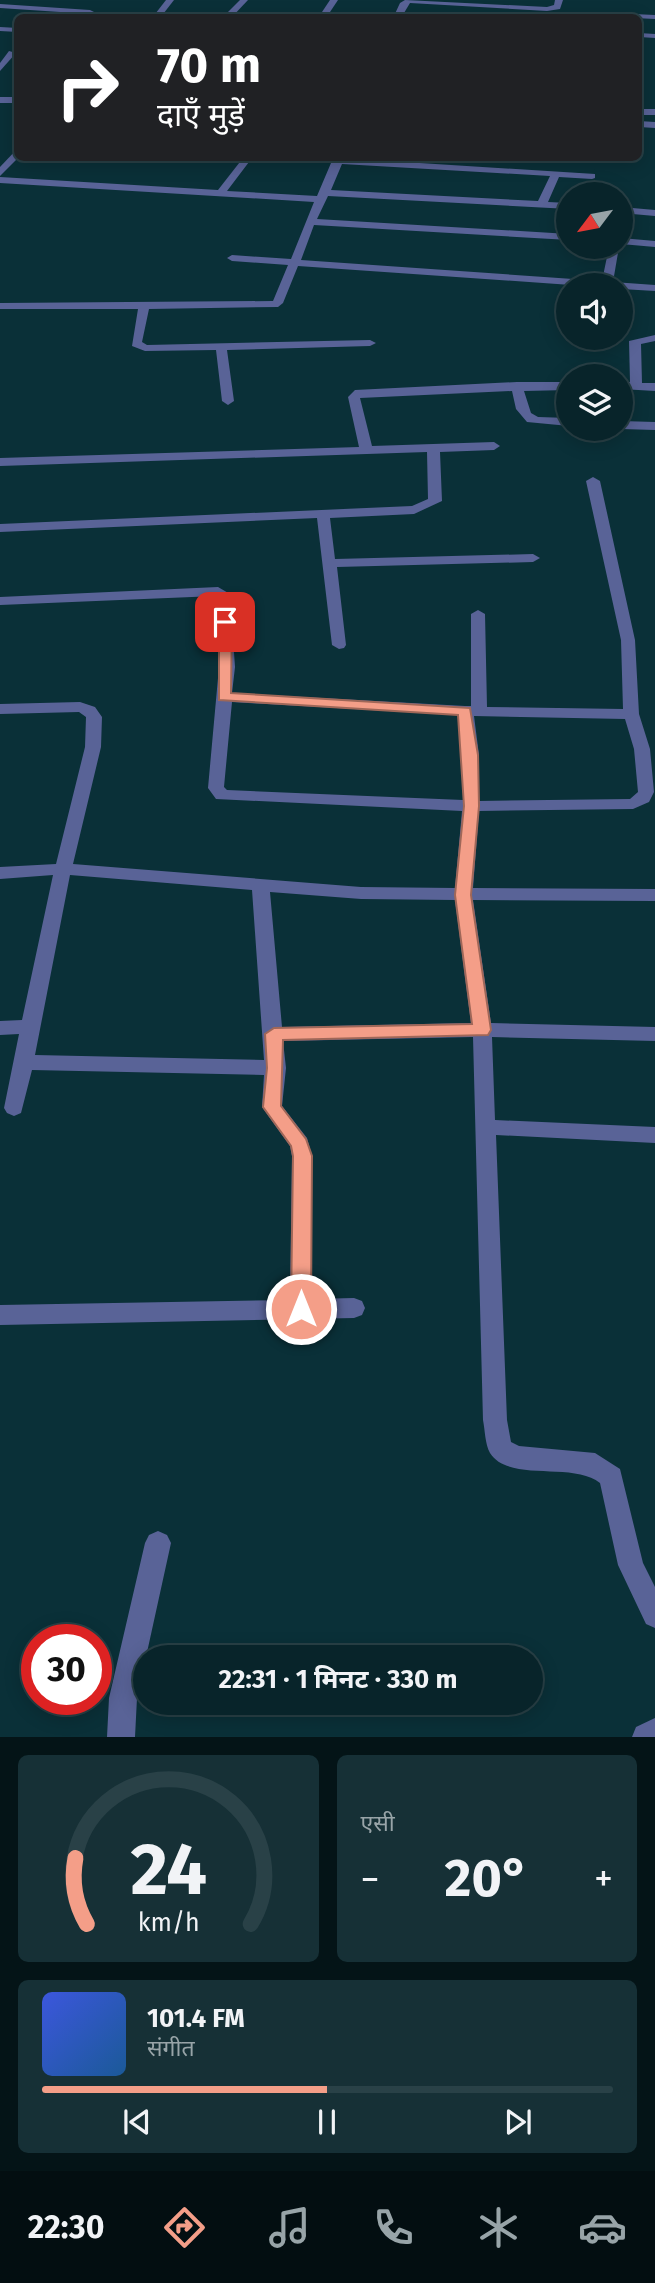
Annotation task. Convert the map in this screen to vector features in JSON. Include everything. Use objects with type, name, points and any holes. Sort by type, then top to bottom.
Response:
[{"type":"street","points":[[159,14],[170,0]]},
{"type":"street","points":[[230,14],[244,0]]},
{"type":"street","points":[[400,14],[407,2],[547,9],[557,6],[559,0]]},
{"type":"street","points":[[0,6],[89,14]]},
{"type":"street","points":[[0,69],[14,54]]},
{"type":"street","points":[[0,173],[14,157]]},
{"type":"street","points":[[221,192],[245,161]]},
{"type":"street","points":[[0,306],[274,305],[278,303],[337,163],[341,161],[592,176]]},
{"type":"street","points":[[542,204],[555,174]]},
{"type":"street","points":[[0,180],[556,205]]},
{"type":"street","points":[[634,211],[655,213]]},
{"type":"street","points":[[312,222],[556,236]]},
{"type":"street","points":[[634,242],[655,244]]},
{"type":"street","points":[[232,258],[556,280]]},
{"type":"street","points":[[633,286],[655,288]]},
{"type":"street","points":[[144,305],[138,346],[370,343]]},
{"type":"street","points":[[655,338],[635,341],[636,385],[655,387]]},
{"type":"street","points":[[222,347],[228,401]]},
{"type":"street","points":[[517,386],[524,416],[556,421]]},
{"type":"street","points":[[366,449],[354,397],[359,393],[556,386]]},
{"type":"street","points":[[633,425],[655,426]]},
{"type":"street","points":[[0,461],[494,446]]},
{"type":"street","points":[[0,528],[414,510],[435,501],[433,447]]},
{"type":"street","points":[[0,601],[218,591],[225,599],[224,697],[216,788],[222,795],[471,806],[622,805],[643,799],[646,792],[642,749],[631,714],[628,640],[593,481]]},
{"type":"street","points":[[323,513],[339,645]]},
{"type":"street","points":[[327,563],[533,558]]},
{"type":"street","points":[[478,614],[472,711],[471,806],[463,895],[482,1030],[495,1420],[500,1448],[514,1457],[595,1464],[605,1469],[611,1477],[631,1565],[655,1615]]},
{"type":"street","points":[[224,697],[472,711],[631,714]]},
{"type":"street","points":[[0,709],[80,707],[89,710],[94,717],[93,747],[63,869],[14,1108]]},
{"type":"street","points":[[0,873],[63,869],[261,887],[463,895],[655,895]]},
{"type":"street","points":[[261,887],[276,1068],[272,1107],[300,1144],[302,1156],[301,1309]]},
{"type":"street","points":[[0,1028],[30,1027]]},
{"type":"street","points":[[274,1034],[482,1030],[655,1034]]},
{"type":"street","points":[[23,1062],[276,1068]]},
{"type":"street","points":[[485,1127],[655,1135]]},
{"type":"street","points":[[0,1315],[354,1308]]},
{"type":"street","points":[[121,1737],[123,1698],[158,1544]]},
{"type":"street","points":[[646,1737],[655,1732]]},
{"type":"route","points":[[225,622],[227,667],[224,697],[465,711],[471,755],[471,806],[463,895],[482,1030],[274,1034],[276,1068],[272,1107],[300,1144],[302,1156],[301,1309]]}]
